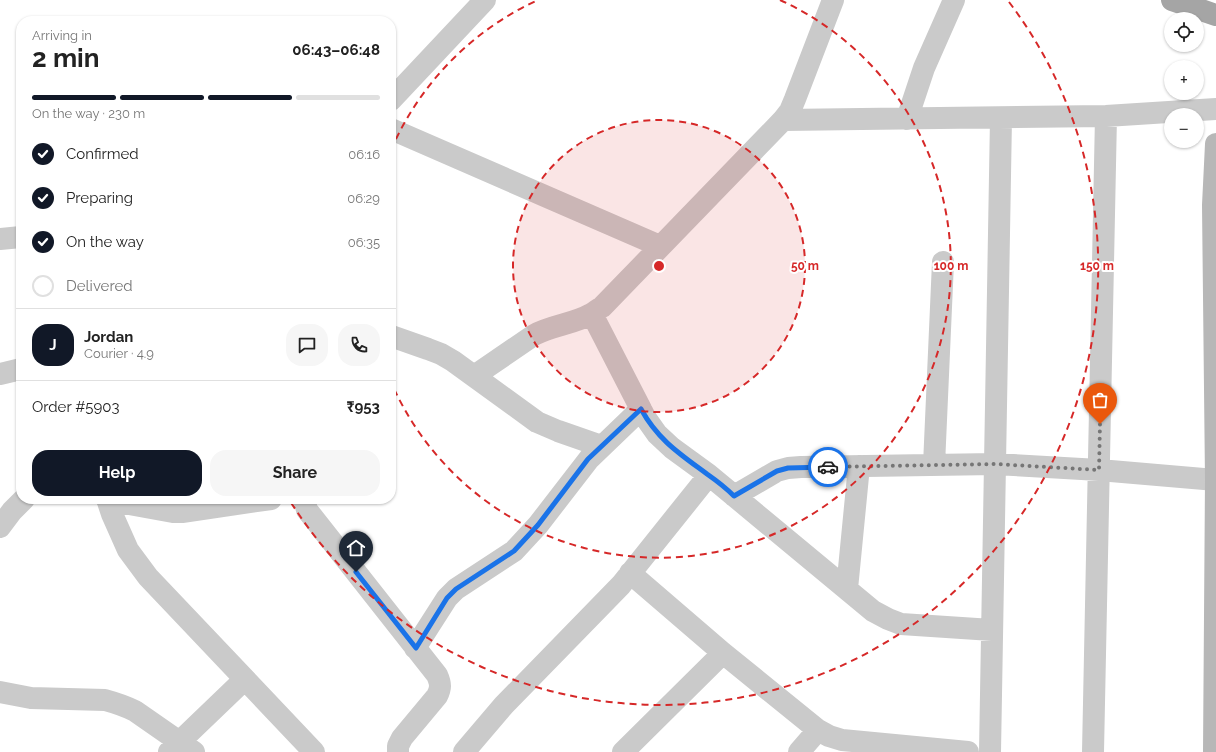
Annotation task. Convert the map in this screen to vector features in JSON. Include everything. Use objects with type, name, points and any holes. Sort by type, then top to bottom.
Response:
[{"type":"main road","points":[[1172,0],[1216,15]]},
{"type":"main road","points":[[1214,752],[1216,480],[1214,205],[1216,144]]},
{"type":"street","points":[[396,95],[485,0]]},
{"type":"street","points":[[474,376],[544,329],[581,319],[602,307],[783,120],[795,99],[833,0]]},
{"type":"street","points":[[907,119],[924,68],[954,0]]},
{"type":"street","points":[[783,120],[1106,116],[1216,108]]},
{"type":"street","points":[[1093,752],[1106,116]]},
{"type":"street","points":[[990,752],[1001,118]]},
{"type":"street","points":[[396,132],[660,246]]},
{"type":"street","points":[[0,239],[16,237]]},
{"type":"street","points":[[934,465],[943,262]]},
{"type":"street","points":[[592,314],[641,409],[662,439],[709,475],[847,589],[874,610],[888,619],[901,624],[992,630]]},
{"type":"street","points":[[396,338],[441,354],[537,422],[601,446]]},
{"type":"street","points":[[0,374],[16,370]]},
{"type":"street","points":[[416,648],[447,598],[456,589],[514,551],[538,525],[588,459],[641,409]]},
{"type":"street","points":[[734,496],[777,471],[788,468],[995,464],[1099,470],[1216,480]]},
{"type":"street","points":[[847,589],[859,466]]},
{"type":"street","points":[[464,752],[504,705],[608,600],[709,475]]},
{"type":"street","points":[[0,527],[19,504]]},
{"type":"street","points":[[108,504],[128,550],[148,577],[314,752]]},
{"type":"street","points":[[129,504],[173,512],[237,504]]},
{"type":"street","points":[[305,504],[307,510],[437,675],[440,683],[440,689],[437,696],[402,738],[398,746],[398,752]]},
{"type":"street","points":[[630,573],[723,653],[818,730],[829,736],[842,740],[968,752]]},
{"type":"street","points":[[623,752],[723,653]]},
{"type":"street","points":[[0,692],[31,698],[105,700],[115,702],[135,712],[181,748],[245,679]]},
{"type":"street","points":[[799,752],[818,730]]},
{"type":"way so far","points":[[828,467],[995,464],[1099,470],[1100,424]]},
{"type":"route","points":[[356,572],[416,648],[447,598],[456,589],[514,551],[538,525],[588,459],[641,409],[657,434],[672,448],[709,475],[734,496],[777,471],[788,468],[828,467]]}]
